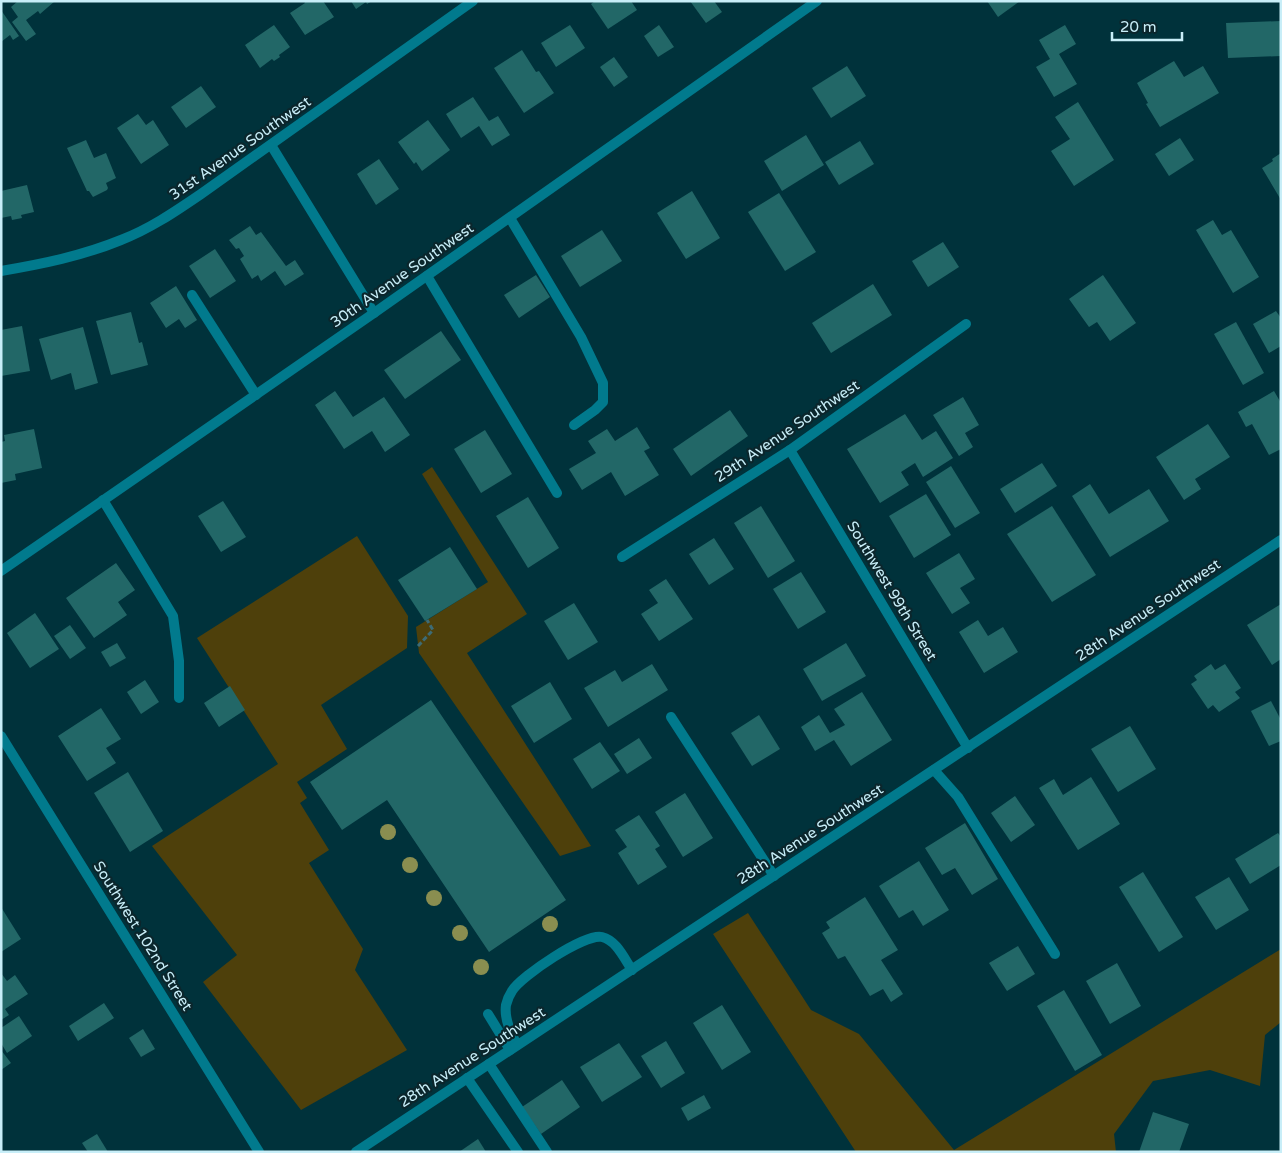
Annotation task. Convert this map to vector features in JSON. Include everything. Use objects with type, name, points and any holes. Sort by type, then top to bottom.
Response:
[{"type":"street","name":"31st Avenue Southwest","points":[[1,270],[69,258],[122,240],[159,222],[473,1]]},
{"type":"street","name":"30th Avenue Southwest","points":[[1,570],[374,313],[817,1]]},
{"type":"street","points":[[271,145],[374,313]]},
{"type":"street","points":[[510,218],[581,337],[603,382],[603,402],[574,425]]},
{"type":"street","points":[[427,276],[557,493]]},
{"type":"street","points":[[192,295],[256,395]]},
{"type":"street","name":"29th Avenue Southwest","points":[[622,557],[790,450],[966,324]]},
{"type":"street","name":"Southwest 99th Street","points":[[790,450],[968,748]]},
{"type":"street","points":[[104,500],[173,616],[179,661],[179,698]]},
{"type":"street","name":"28th Avenue Southwest","points":[[356,1152],[1281,540]]},
{"type":"street","points":[[671,717],[774,876]]},
{"type":"street","name":"Southwest 102nd Street","points":[[1,736],[259,1152]]},
{"type":"street","points":[[934,770],[958,797],[1055,954]]},
{"type":"street","points":[[513,1048],[507,1022],[506,1005],[512,991],[526,977],[563,951],[588,938],[601,936],[612,942],[632,970]]},
{"type":"street","points":[[488,1014],[513,1048]]},
{"type":"street","points":[[489,1064],[547,1152]]},
{"type":"street","points":[[467,1078],[518,1152]]},
{"type":"path","points":[[418,646],[433,630],[427,620]]},
{"type":"shaded area","points":[[432,467],[527,614],[467,653],[591,846],[560,856],[419,653],[416,627],[488,582],[422,474]]},
{"type":"shaded area","points":[[357,536],[408,616],[407,648],[321,705],[347,749],[297,782],[307,798],[300,803],[329,850],[309,863],[363,949],[355,970],[407,1050],[301,1110],[203,982],[237,955],[152,846],[278,764],[197,638]]},
{"type":"shaded area","points":[[748,913],[811,1010],[859,1034],[954,1150],[1281,949],[1281,1022],[1265,1035],[1260,1086],[1210,1070],[1153,1081],[1114,1134],[1116,1152],[856,1152],[713,934]]},
{"type":"building","points":[[18,1],[55,1],[40,14],[38,11],[26,20],[36,34],[26,41],[12,22],[18,17],[11,7]]},
{"type":"building","points":[[304,1],[323,1],[334,17],[305,35],[290,13],[305,3]]},
{"type":"building","points":[[351,1],[372,1],[367,4],[366,2],[356,9]]},
{"type":"building","points":[[595,1],[631,1],[637,10],[608,29],[591,4]]},
{"type":"building","points":[[690,1],[714,1],[722,12],[706,23]]},
{"type":"building","points":[[987,1],[1020,1],[998,17]]},
{"type":"building","points":[[1,10],[19,36],[13,40],[10,35],[1,42]]},
{"type":"building","points":[[1281,21],[1281,56],[1228,58],[1226,23]]},
{"type":"building","points":[[274,25],[290,47],[279,55],[280,57],[274,61],[272,59],[260,68],[245,45]]},
{"type":"building","points":[[570,25],[585,48],[556,67],[541,43]]},
{"type":"building","points":[[659,25],[674,47],[658,57],[644,36]]},
{"type":"building","points":[[1065,25],[1076,44],[1059,54],[1077,84],[1054,97],[1036,67],[1050,59],[1039,40]]},
{"type":"building","points":[[522,50],[536,72],[539,71],[554,93],[524,113],[494,68]]},
{"type":"building","points":[[614,57],[628,77],[614,87],[600,67]]},
{"type":"building","points":[[1174,61],[1184,77],[1203,66],[1219,93],[1160,127],[1146,104],[1148,103],[1137,83]]},
{"type":"building","points":[[847,66],[866,96],[831,118],[812,88]]},
{"type":"building","points":[[201,86],[216,107],[186,128],[171,107]]},
{"type":"building","points":[[473,97],[489,121],[498,116],[510,135],[492,146],[479,126],[461,138],[446,114]]},
{"type":"building","points":[[1078,102],[1114,160],[1074,186],[1051,151],[1070,139],[1055,117]]},
{"type":"building","points":[[138,114],[146,125],[153,120],[169,145],[141,164],[117,128]]},
{"type":"building","points":[[428,120],[450,150],[422,171],[416,162],[414,164],[398,142]]},
{"type":"building","points":[[806,135],[824,165],[782,191],[764,161]]},
{"type":"building","points":[[1180,138],[1194,160],[1169,176],[1155,154]]},
{"type":"building","points":[[86,140],[94,158],[106,153],[116,178],[106,183],[107,190],[93,197],[87,191],[67,148]]},
{"type":"building","points":[[860,141],[874,164],[839,185],[825,162]]},
{"type":"building","points":[[1281,153],[1281,200],[1262,168]]},
{"type":"building","points":[[379,159],[399,189],[376,205],[357,174]]},
{"type":"building","points":[[27,185],[34,212],[21,215],[22,218],[12,220],[11,216],[1,218],[1,191]]},
{"type":"building","points":[[692,191],[720,238],[686,259],[657,213]]},
{"type":"building","points":[[779,193],[816,252],[785,271],[748,212]]},
{"type":"building","points":[[1213,220],[1222,235],[1231,230],[1259,277],[1233,293],[1196,230]]},
{"type":"building","points":[[250,226],[256,235],[261,232],[286,266],[295,260],[304,274],[285,286],[275,271],[261,281],[258,275],[252,279],[240,259],[244,256],[239,248],[236,249],[229,240]]},
{"type":"building","points":[[602,230],[622,261],[580,287],[561,256]]},
{"type":"building","points":[[943,242],[959,267],[928,287],[912,261]]},
{"type":"building","points":[[215,249],[236,281],[210,298],[189,266]]},
{"type":"building","points":[[536,275],[550,297],[519,318],[504,295]]},
{"type":"building","points":[[1103,275],[1136,323],[1110,341],[1097,322],[1089,327],[1069,299]]},
{"type":"building","points":[[873,284],[892,315],[831,353],[812,323]]},
{"type":"building","points":[[176,286],[197,320],[185,328],[179,319],[166,328],[150,303]]},
{"type":"building","points":[[1276,311],[1281,318],[1281,346],[1269,353],[1253,324]]},
{"type":"building","points":[[131,312],[139,343],[142,342],[148,365],[111,375],[96,321]]},
{"type":"building","points":[[1236,322],[1264,373],[1243,385],[1214,334]]},
{"type":"building","points":[[22,326],[30,371],[1,376],[1,330]]},
{"type":"building","points":[[83,327],[98,383],[75,390],[71,373],[51,380],[39,339]]},
{"type":"building","points":[[441,331],[461,360],[405,399],[384,370]]},
{"type":"building","points":[[335,391],[353,417],[384,397],[410,435],[385,452],[372,431],[344,449],[315,405]]},
{"type":"building","points":[[1274,391],[1281,403],[1281,449],[1269,455],[1252,424],[1246,427],[1238,412]]},
{"type":"building","points":[[963,397],[979,425],[965,433],[973,447],[959,456],[933,415]]},
{"type":"building","points":[[730,410],[748,436],[691,476],[673,449]]},
{"type":"building","points":[[905,414],[922,440],[936,431],[953,458],[923,477],[915,463],[901,472],[909,485],[880,503],[847,449]]},
{"type":"building","points":[[1208,424],[1230,457],[1195,479],[1201,489],[1184,500],[1156,457]]},
{"type":"building","points":[[637,427],[650,448],[644,451],[659,475],[625,496],[611,472],[582,490],[569,469],[596,453],[588,441],[607,429],[615,441]]},
{"type":"building","points":[[34,429],[42,468],[15,474],[16,480],[1,483],[1,442],[5,441],[4,435]]},
{"type":"building","points":[[485,430],[512,474],[481,493],[454,449]]},
{"type":"building","points":[[1042,463],[1057,486],[1015,513],[1000,489]]},
{"type":"building","points":[[951,466],[980,513],[955,528],[926,482]]},
{"type":"building","points":[[1090,484],[1109,514],[1149,489],[1169,521],[1110,557],[1072,496]]},
{"type":"building","points":[[926,494],[951,535],[914,558],[889,516]]},
{"type":"building","points":[[528,497],[559,548],[528,568],[496,516]]},
{"type":"building","points":[[223,501],[246,537],[221,552],[198,516]]},
{"type":"building","points":[[761,506],[795,561],[768,578],[734,523]]},
{"type":"building","points":[[1052,506],[1096,575],[1052,602],[1007,534]]},
{"type":"building","points":[[714,538],[734,569],[709,585],[689,554]]},
{"type":"building","points":[[450,547],[477,589],[425,621],[398,580]]},
{"type":"building","points":[[959,553],[975,579],[960,588],[970,603],[952,614],[926,573]]},
{"type":"building","points":[[116,563],[135,590],[118,602],[127,615],[94,638],[66,598]]},
{"type":"building","points":[[801,572],[826,612],[798,629],[773,589]]},
{"type":"building","points":[[666,579],[693,619],[659,641],[641,614],[658,603],[649,590]]},
{"type":"building","points":[[574,603],[598,642],[568,660],[544,621]]},
{"type":"building","points":[[1281,604],[1281,659],[1272,665],[1247,625]]},
{"type":"building","points":[[35,613],[59,649],[30,668],[7,633]]},
{"type":"building","points":[[978,620],[988,636],[1003,627],[1018,652],[984,673],[959,632]]},
{"type":"building","points":[[70,625],[86,648],[70,659],[54,636]]},
{"type":"building","points":[[117,643],[126,658],[110,667],[101,652]]},
{"type":"building","points":[[846,643],[866,676],[822,701],[803,669]]},
{"type":"building","points":[[652,664],[668,690],[608,727],[584,688],[615,670],[622,682]]},
{"type":"building","points":[[1211,664],[1215,670],[1225,664],[1241,688],[1235,692],[1240,698],[1219,712],[1213,705],[1208,709],[1191,684],[1197,680],[1194,676]]},
{"type":"building","points":[[145,680],[159,702],[141,714],[127,692]]},
{"type":"building","points":[[550,682],[572,719],[534,743],[511,706]]},
{"type":"building","points":[[230,686],[245,710],[219,727],[204,703]]},
{"type":"building","points":[[862,692],[892,740],[851,766],[834,740],[815,751],[801,727],[819,715],[830,733],[845,725],[834,709]]},
{"type":"building","points":[[431,700],[566,900],[489,952],[387,800],[342,830],[310,782]]},
{"type":"building","points":[[1271,701],[1281,720],[1281,741],[1269,746],[1251,711]]},
{"type":"building","points":[[101,708],[121,739],[106,748],[116,763],[87,781],[58,736]]},
{"type":"building","points":[[759,715],[780,749],[752,766],[731,733]]},
{"type":"building","points":[[1130,726],[1156,769],[1118,792],[1091,749]]},
{"type":"building","points":[[639,738],[652,758],[627,774],[614,754]]},
{"type":"building","points":[[600,742],[620,771],[592,789],[573,759]]},
{"type":"building","points":[[128,772],[163,831],[130,852],[94,793]]},
{"type":"building","points":[[1091,777],[1120,824],[1078,850],[1039,788],[1054,779],[1063,795]]},
{"type":"building","points":[[685,793],[713,838],[683,857],[655,812]]},
{"type":"building","points":[[1015,796],[1035,825],[1011,842],[991,813]]},
{"type":"building","points":[[639,815],[660,846],[655,849],[667,867],[638,885],[618,853],[627,847],[615,830]]},
{"type":"building","points":[[965,823],[998,879],[972,895],[955,868],[942,875],[925,848]]},
{"type":"building","points":[[1278,833],[1281,837],[1281,865],[1250,884],[1235,859]]},
{"type":"building","points":[[919,861],[949,910],[923,926],[913,910],[899,918],[879,886]]},
{"type":"building","points":[[1143,872],[1183,937],[1159,952],[1119,887]]},
{"type":"building","points":[[1229,877],[1249,910],[1216,930],[1195,897]]},
{"type":"building","points":[[865,897],[898,950],[881,960],[903,994],[891,1002],[883,989],[870,996],[845,956],[838,959],[822,933],[830,928],[826,922]]},
{"type":"building","points":[[1,907],[21,939],[1,952]]},
{"type":"building","points":[[1018,946],[1035,974],[1007,991],[989,963]]},
{"type":"building","points":[[1117,963],[1141,1006],[1110,1024],[1086,981]]},
{"type":"building","points":[[1,973],[7,981],[15,975],[28,994],[5,1009],[9,1015],[1,1020]]},
{"type":"building","points":[[1064,990],[1102,1055],[1075,1071],[1037,1006]]},
{"type":"building","points":[[104,1003],[114,1018],[78,1041],[69,1026]]},
{"type":"building","points":[[722,1005],[751,1052],[722,1070],[693,1023]]},
{"type":"building","points":[[19,1016],[32,1036],[7,1053],[1,1043],[1,1028]]},
{"type":"building","points":[[143,1029],[155,1049],[141,1057],[129,1038]]},
{"type":"building","points":[[666,1041],[685,1073],[661,1088],[641,1056]]},
{"type":"building","points":[[619,1043],[642,1077],[602,1102],[580,1067]]},
{"type":"building","points":[[1,1050],[11,1063],[1,1070]]},
{"type":"building","points":[[562,1080],[580,1107],[541,1134],[522,1107]]},
{"type":"building","points":[[704,1095],[711,1108],[688,1121],[681,1108]]},
{"type":"building","points":[[1153,1112],[1189,1124],[1179,1152],[1139,1152]]},
{"type":"building","points":[[97,1134],[108,1152],[88,1152],[82,1143]]},
{"type":"building","points":[[478,1139],[486,1152],[459,1152]]}]
